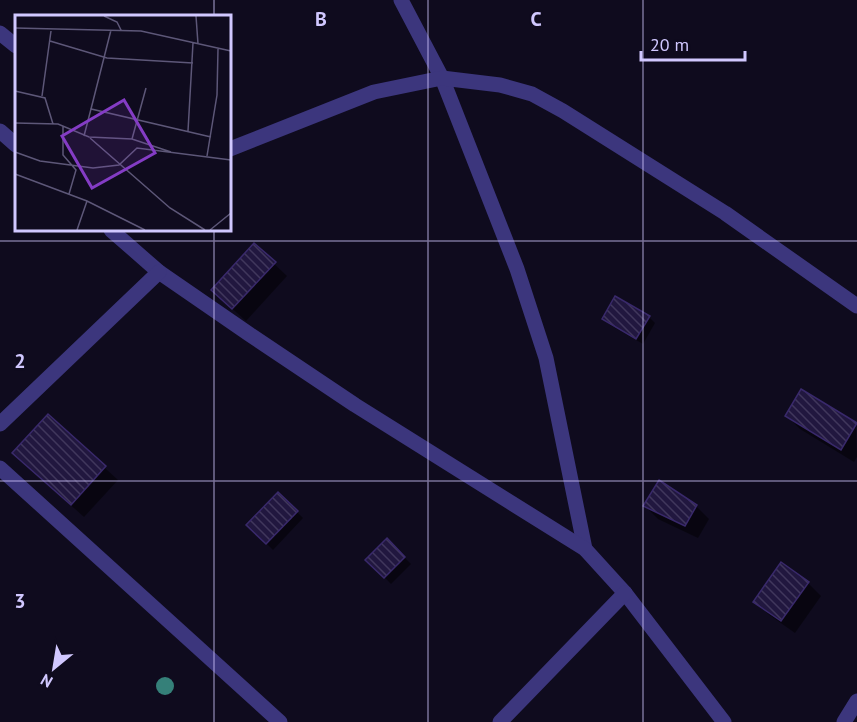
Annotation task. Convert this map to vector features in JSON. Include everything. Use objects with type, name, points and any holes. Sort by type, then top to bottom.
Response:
[{"type":"street","points":[[401,0],[442,78],[495,208],[517,269],[546,358],[585,549]]},
{"type":"street","points":[[0,33],[15,45]]},
{"type":"street","points":[[231,149],[374,92],[442,78],[500,85],[532,94],[563,111],[725,213],[857,306]]},
{"type":"street","points":[[0,130],[15,144]]},
{"type":"street","points":[[112,231],[159,272],[355,405],[585,549],[625,593],[724,722]]},
{"type":"street","points":[[0,424],[159,272]]},
{"type":"street","points":[[0,468],[280,722]]},
{"type":"street","points":[[500,722],[625,593]]},
{"type":"street","points":[[844,722],[857,701]]},
{"type":"building","points":[[254,243],[276,262],[232,309],[211,290]]},
{"type":"building","points":[[615,296],[650,316],[636,339],[602,319]]},
{"type":"building","points":[[801,389],[857,423],[841,450],[785,416]]},
{"type":"building","points":[[48,414],[106,466],[71,505],[12,453]]},
{"type":"building","points":[[659,480],[697,505],[685,526],[643,506]]},
{"type":"building","points":[[278,492],[298,511],[266,544],[246,525]]},
{"type":"building","points":[[387,538],[405,557],[384,578],[365,560]]},
{"type":"building","points":[[781,562],[809,582],[781,621],[753,602]]}]
